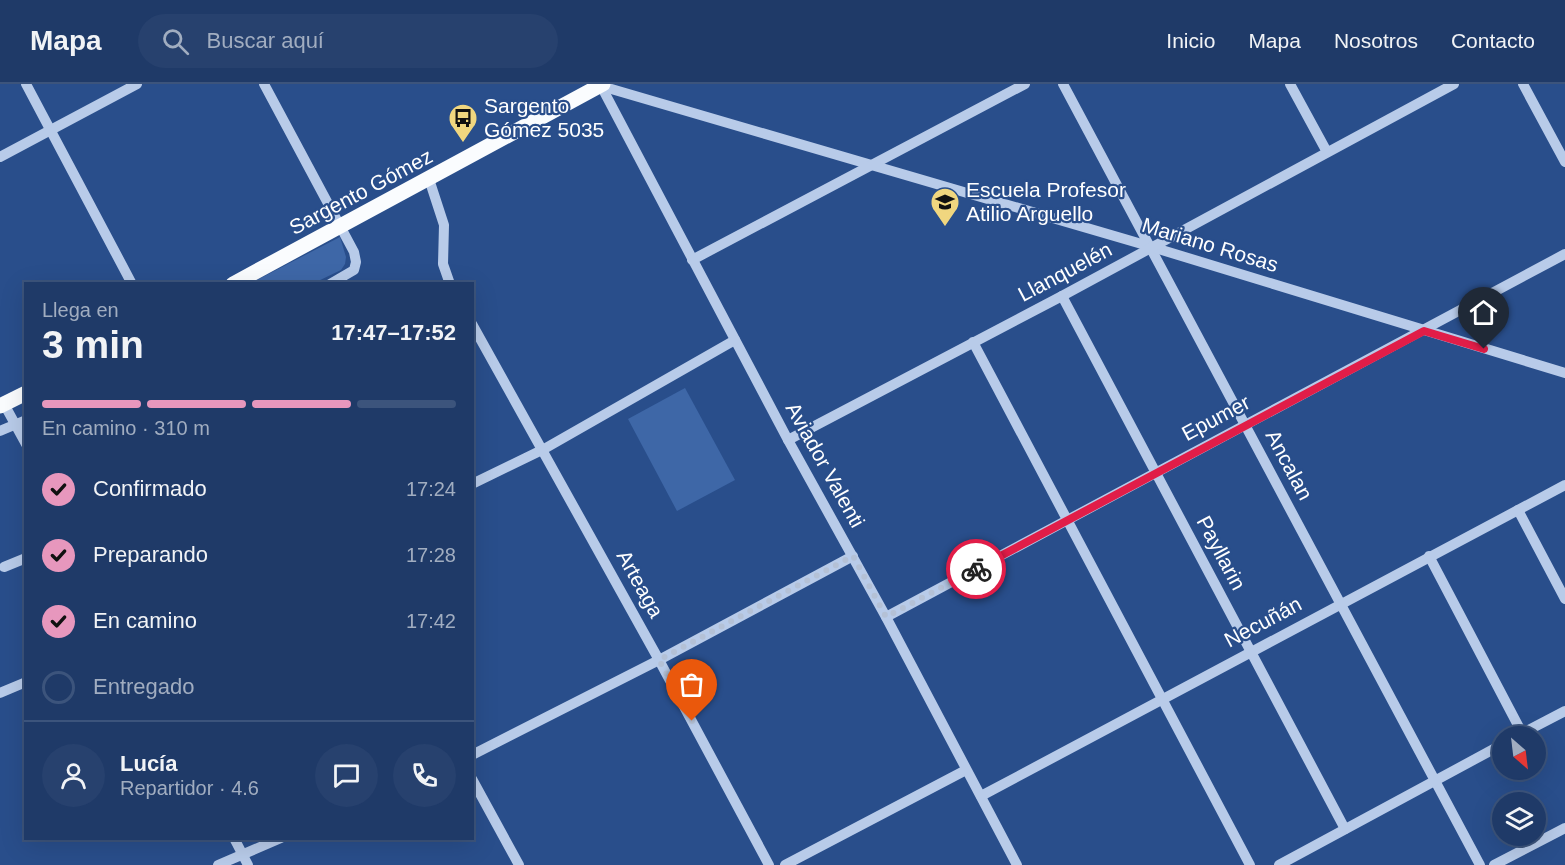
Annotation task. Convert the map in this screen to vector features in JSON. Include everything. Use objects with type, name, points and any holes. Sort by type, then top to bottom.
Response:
[{"type":"main road","name":"Sargento Gómez","points":[[237,282],[601,84]]},
{"type":"main road","points":[[2,405],[24,394]]},
{"type":"street","points":[[26,84],[131,282]]},
{"type":"street","points":[[0,157],[137,84]]},
{"type":"street","points":[[264,84],[354,252],[356,262],[354,270],[334,282]]},
{"type":"street","name":"Mariano Rosas","points":[[601,84],[1152,247],[1565,373]]},
{"type":"street","name":"Aviador Valenti","points":[[601,84],[692,260],[886,617],[1017,865]]},
{"type":"street","points":[[692,260],[1025,84]]},
{"type":"street","name":"Ancalan","points":[[1063,84],[1480,865]]},
{"type":"street","points":[[1290,84],[1327,152]]},
{"type":"street","name":"Llanquelén","points":[[788,440],[1062,296],[1454,84]]},
{"type":"street","points":[[1523,84],[1565,162]]},
{"type":"street","points":[[429,179],[444,225],[443,264],[449,282]]},
{"type":"street","name":"Epumer","points":[[886,617],[1565,254]]},
{"type":"street","name":"Payllarin","points":[[1062,296],[1345,829]]},
{"type":"street","name":"Arteaga","points":[[474,327],[544,449],[769,865]]},
{"type":"street","points":[[474,483],[544,449],[735,340]]},
{"type":"street","points":[[973,342],[1250,865]]},
{"type":"street","points":[[0,431],[20,423],[2,405]]},
{"type":"street","name":"Necuñán","points":[[981,796],[1565,485]]},
{"type":"street","points":[[1518,510],[1565,599]]},
{"type":"street","points":[[474,754],[659,660],[853,556]]},
{"type":"street","points":[[1430,556],[1515,726]]},
{"type":"street","points":[[4,567],[24,559]]},
{"type":"street","points":[[0,693],[24,683]]},
{"type":"street","points":[[1536,726],[1565,711]]},
{"type":"street","points":[[1279,865],[1492,750]]},
{"type":"street","points":[[785,865],[966,770]]},
{"type":"street","points":[[474,783],[519,865]]},
{"type":"street","points":[[1494,865],[1565,828]]},
{"type":"street","points":[[235,840],[245,860]]},
{"type":"street","points":[[218,865],[245,860],[278,840]]},
{"type":"shaded area","points":[[340,237],[346,257],[341,270],[316,282],[253,282]]},
{"type":"shaded area","points":[[685,388],[735,480],[677,511],[628,419]]},
{"type":"way so far","points":[[692,721],[659,660],[853,556],[886,617],[976,569]]},
{"type":"place","name":"Sargento Gómez 5035","points":[[463,144]]},
{"type":"place","name":"Escuela Profesor Atilio Arguello","points":[[945,228]]},
{"type":"route","points":[[976,569],[1245,424],[1424,331],[1484,349]]}]
